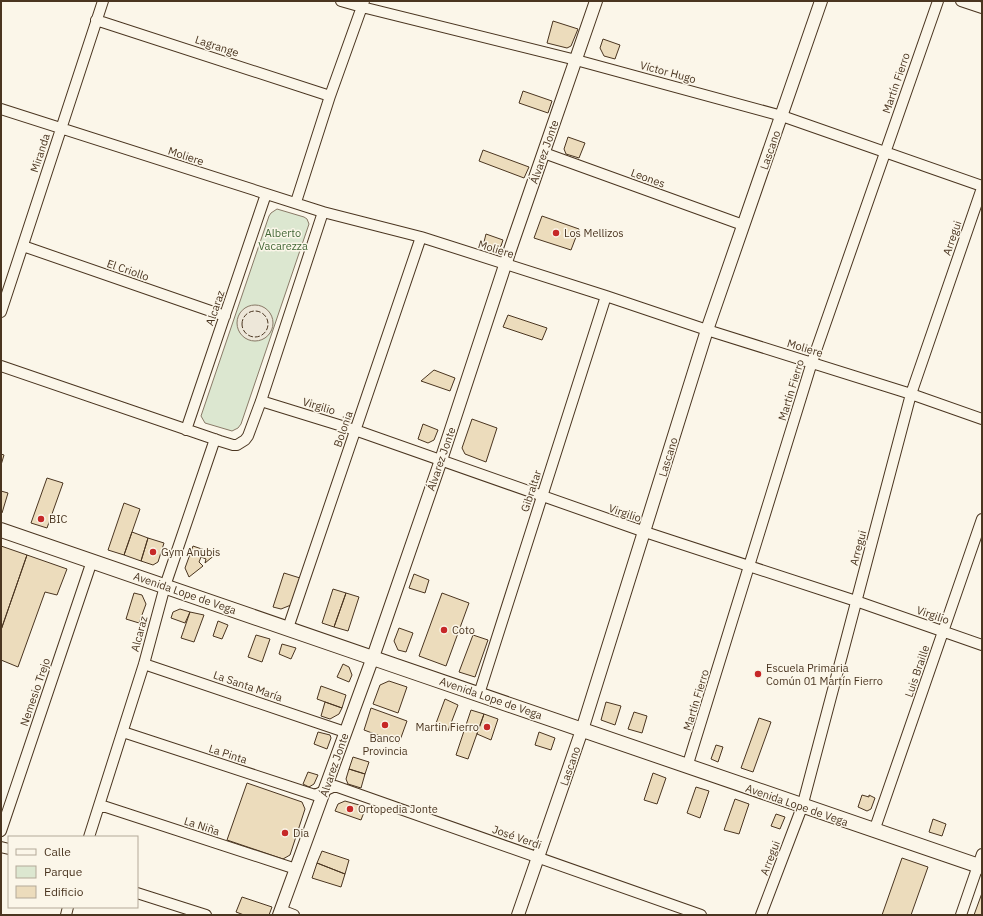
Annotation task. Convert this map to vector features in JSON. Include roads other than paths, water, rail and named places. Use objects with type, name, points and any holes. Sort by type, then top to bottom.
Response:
[{"type":"main road","name":"Avenida Lope de Vega","points":[[1,530],[373,657],[802,807],[874,831],[981,862]]},
{"type":"street","name":"Miranda","points":[[1,311],[103,1]]},
{"type":"street","name":"Víctor Hugo","points":[[341,1],[363,4],[782,116],[982,187]]},
{"type":"street","name":"Álvarez Jonte","points":[[280,913],[373,657],[596,1]]},
{"type":"street","name":"Lascano","points":[[518,915],[582,730],[707,330],[821,1]]},
{"type":"street","name":"Martín Fierro","points":[[687,767],[812,362],[938,1]]},
{"type":"street","points":[[961,1],[982,8]]},
{"type":"street","points":[[296,202],[330,96],[363,4]]},
{"type":"street","name":"Lagrange","points":[[96,20],[330,96]]},
{"type":"street","name":"Moliere","points":[[1,108],[266,194],[296,202],[323,212],[421,238],[606,296],[707,330],[911,394],[982,419]]},
{"type":"street","name":"Leones","points":[[544,153],[743,225]]},
{"type":"street","name":"Arregui","points":[[761,915],[802,807],[911,394],[982,187]]},
{"type":"street","name":"Alcaraz","points":[[186,430],[266,194]]},
{"type":"street","points":[[1,366],[186,430],[234,445],[240,443],[248,436],[261,401],[323,212]]},
{"type":"street","name":"Bolonia","points":[[288,628],[421,238]]},
{"type":"street","name":"El Criollo","points":[[23,246],[225,316]]},
{"type":"street","name":"Gibraltar","points":[[478,694],[606,296]]},
{"type":"street","name":"Virgilio","points":[[261,401],[355,430],[645,532],[856,601],[982,645]]},
{"type":"street","name":"Alcaraz","points":[[89,836],[144,664],[165,586],[214,439]]},
{"type":"street","name":"Luis Braille","points":[[874,831],[982,520]]},
{"type":"street","name":"Nemesio Trejo","points":[[1,831],[92,561]]},
{"type":"street","name":"La Santa María","points":[[144,664],[345,732]]},
{"type":"street","name":"La Pinta","points":[[123,732],[315,795],[325,790]]},
{"type":"street","name":"José Verdi","points":[[325,790],[335,786],[701,915]]},
{"type":"street","name":"La Niña","points":[[100,805],[296,869]]},
{"type":"street","points":[[960,915],[981,862]]},
{"type":"street","points":[[138,893],[206,915]]},
{"type":"street","points":[[280,913],[294,915]]},
{"type":"place","name":"Los Mellizos","points":[[556,233]]},
{"type":"place","name":"BIC","points":[[41,519]]},
{"type":"place","name":"Gym Anubis","points":[[153,552]]},
{"type":"place","name":"Coto","points":[[444,630]]},
{"type":"place","name":"Escuela Primaria Común 01 Martín Fierro","points":[[758,674]]},
{"type":"place","name":"Banco Provincia","points":[[385,725]]},
{"type":"place","name":"Martin Fierro","points":[[487,727]]},
{"type":"place","name":"Ortopedia Jonte","points":[[350,809]]},
{"type":"place","name":"Dia","points":[[285,833]]},
{"type":"park label","name":"Alberto Vacarezza","points":[[283,239]]}]
